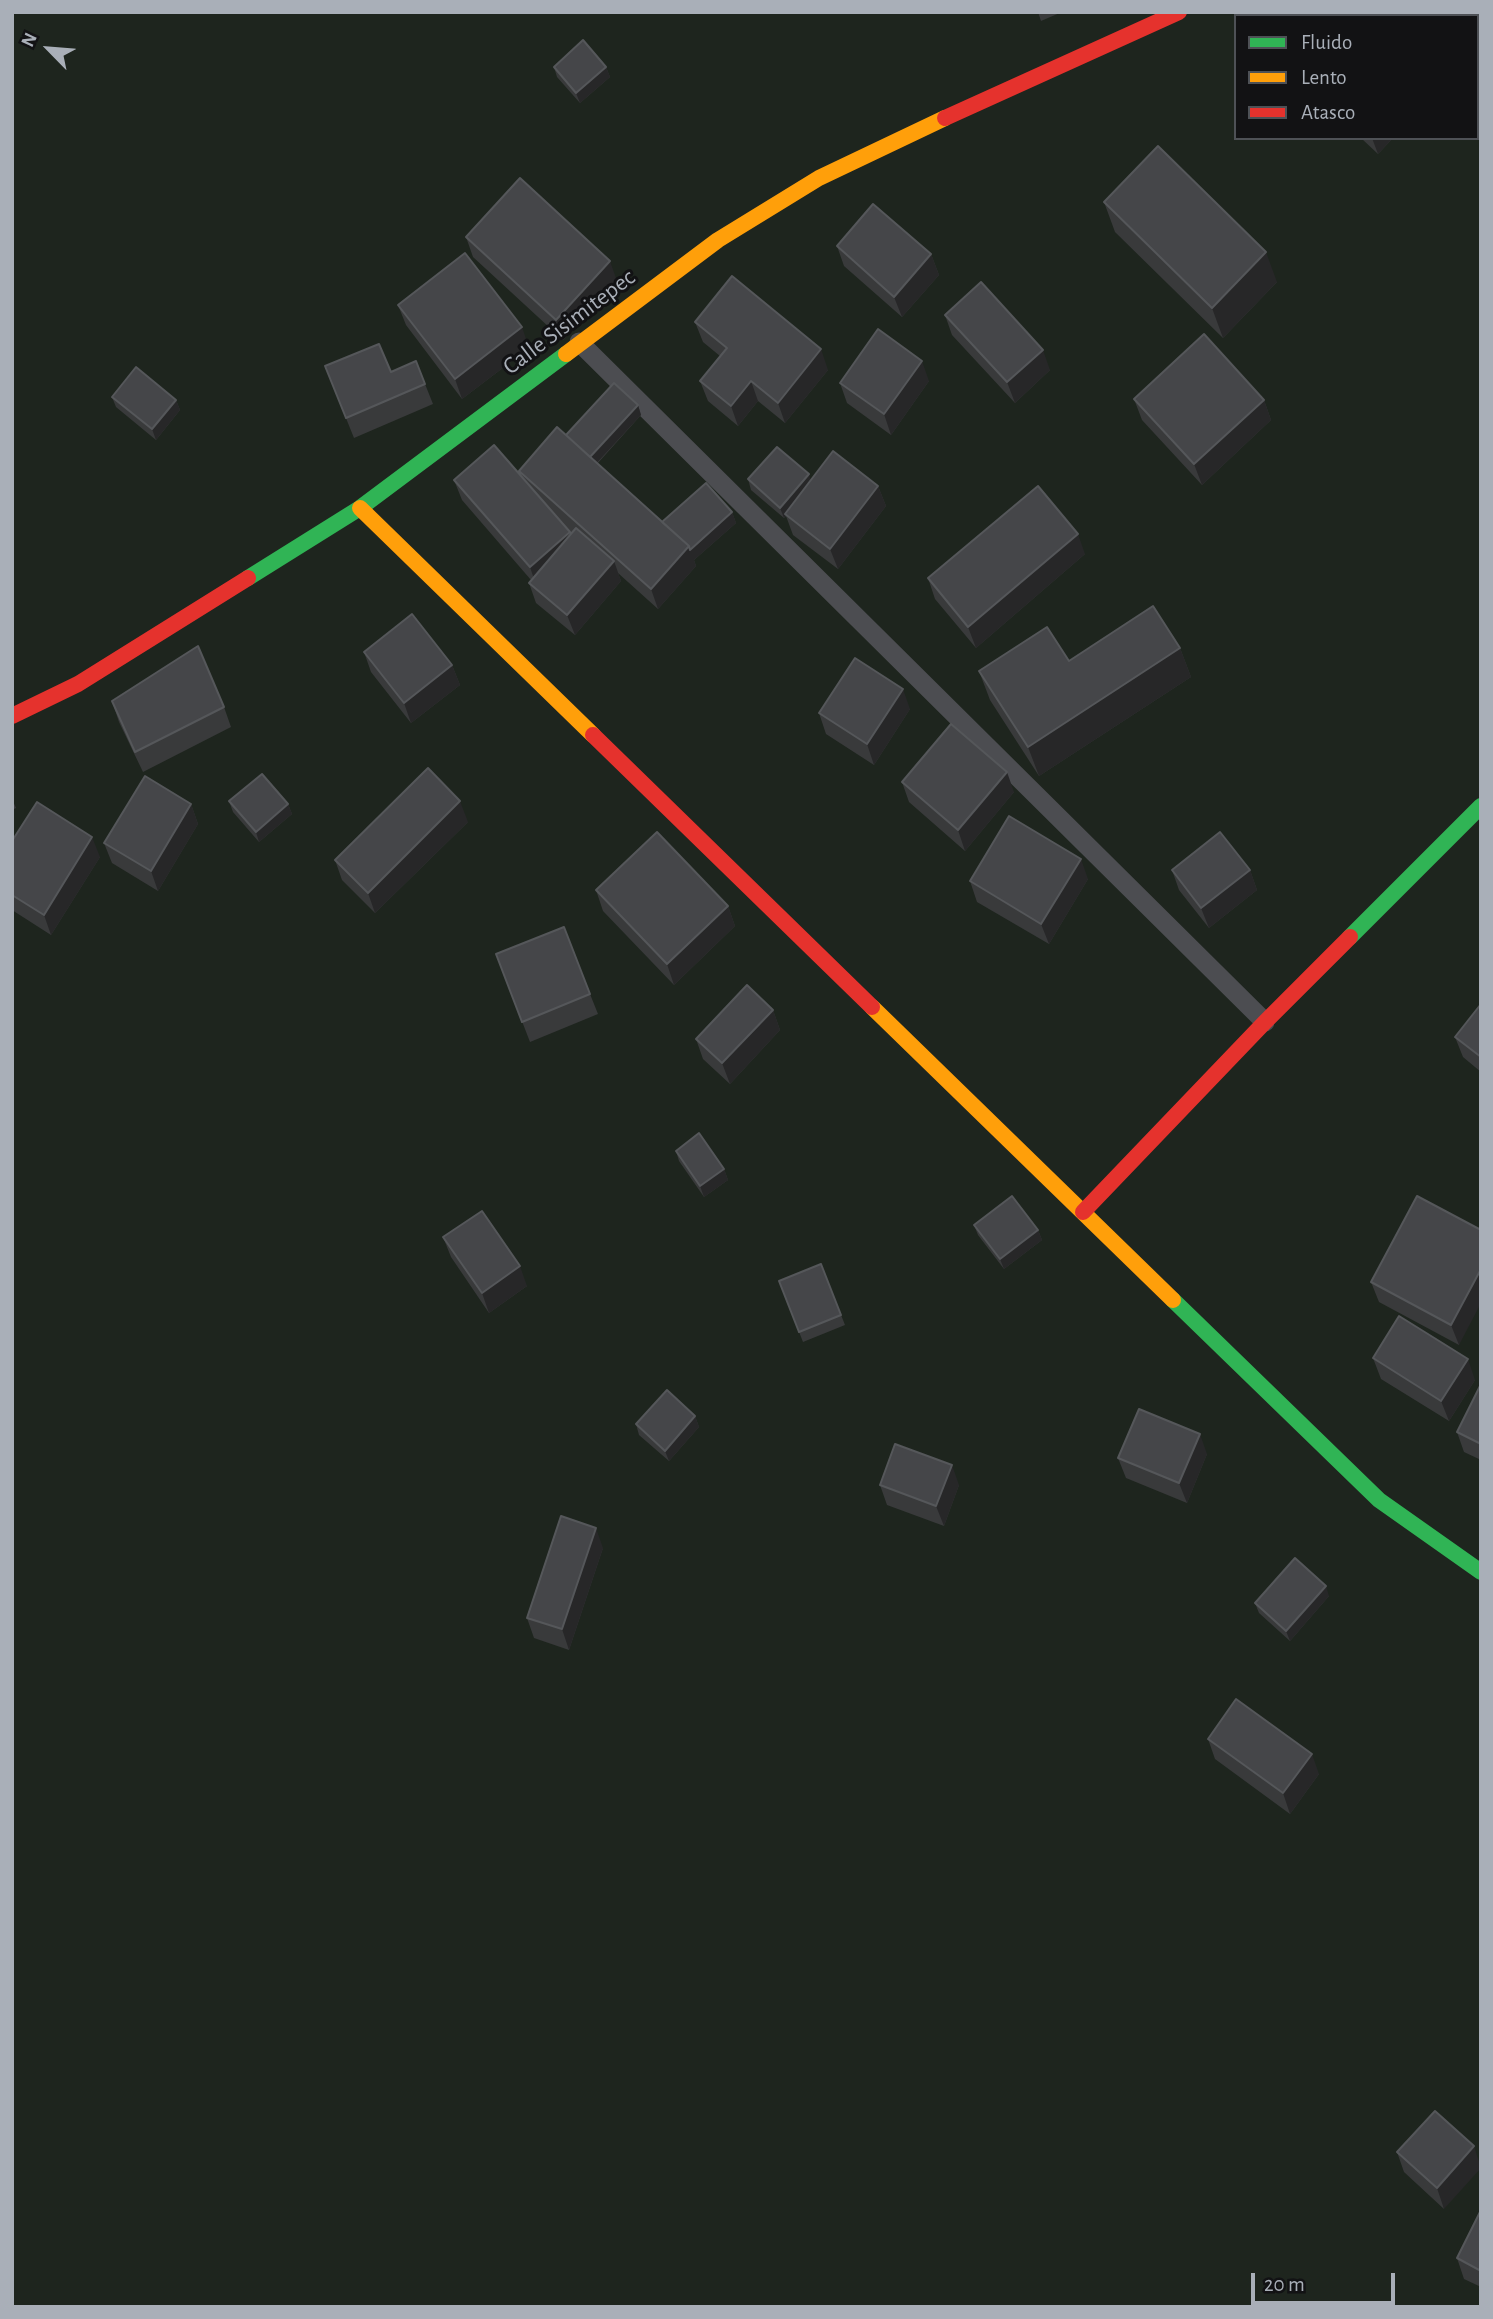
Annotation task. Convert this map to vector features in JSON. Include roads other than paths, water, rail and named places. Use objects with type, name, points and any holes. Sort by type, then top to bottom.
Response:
[{"type":"street","name":"Calle Sisimitepec","points":[[12,716],[78,684],[360,508],[718,240],[819,178],[909,134],[1179,12]]},
{"type":"street","points":[[360,508],[1378,1500],[1481,1572]]},
{"type":"street","points":[[1083,1213],[1265,1022],[1481,806]]},
{"type":"lane","points":[[579,342],[1265,1022]]}]
